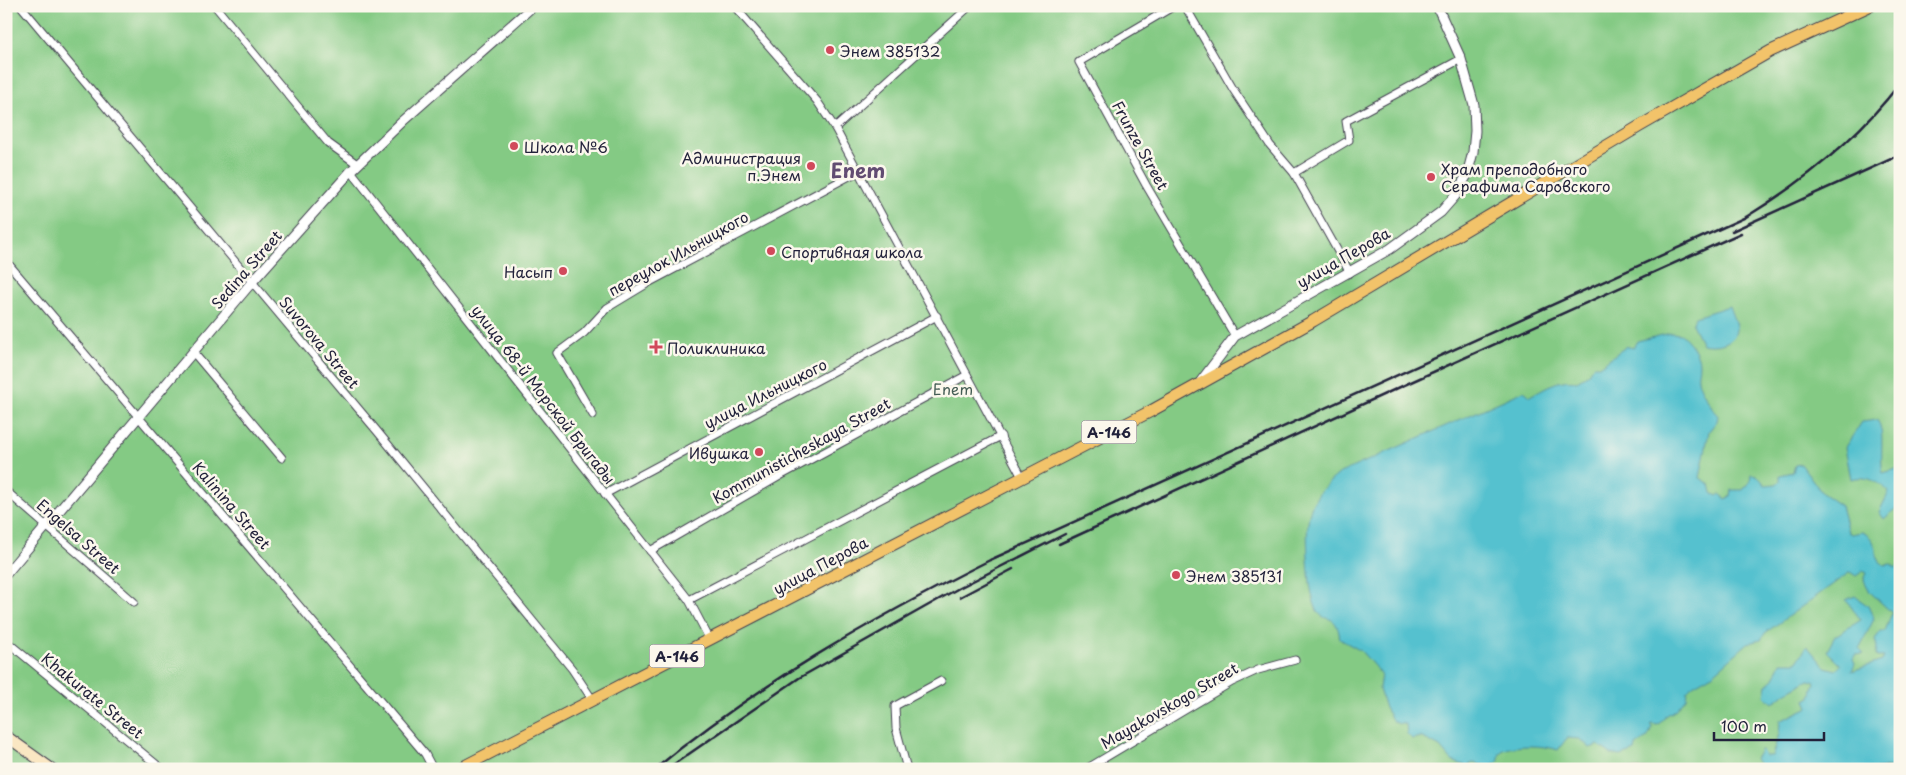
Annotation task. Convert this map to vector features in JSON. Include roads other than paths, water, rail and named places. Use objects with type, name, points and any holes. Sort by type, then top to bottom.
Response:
[{"type":"highway","name":"улица Перова","points":[[459,769],[1195,387],[1339,306],[1640,126],[1763,55],[1868,6]]},
{"type":"main road","points":[[6,736],[52,769]]},
{"type":"street","points":[[6,10],[10,6]]},
{"type":"street","name":"Suvorova Street","points":[[21,6],[572,669],[592,699]]},
{"type":"street","name":"улица 68-й Морской Бригады","points":[[216,6],[328,143],[354,168],[689,600],[710,640]]},
{"type":"street","name":"Sedina Street","points":[[6,574],[252,282],[354,168],[403,121],[533,6]]},
{"type":"street","points":[[734,6],[817,101],[835,128],[1022,477]]},
{"type":"street","points":[[835,128],[970,6]]},
{"type":"street","name":"Frunze Street","points":[[1174,6],[1079,62],[1146,185],[1235,336]]},
{"type":"street","points":[[1185,6],[1233,89],[1270,145],[1294,173],[1350,273]]},
{"type":"street","name":"улица Перова","points":[[1195,387],[1235,336],[1390,249],[1441,212],[1455,196],[1467,175],[1474,152],[1476,131],[1474,105],[1461,59],[1437,6]]},
{"type":"street","points":[[1294,173],[1349,140],[1346,122],[1461,59]]},
{"type":"street","name":"переулок Ильницкого","points":[[593,415],[557,353],[584,333],[607,308],[650,282],[859,172]]},
{"type":"street","name":"Kalinina Street","points":[[6,261],[425,754],[434,769]]},
{"type":"street","name":"улица Ильницкого","points":[[605,494],[937,316]]},
{"type":"street","points":[[193,352],[282,458]]},
{"type":"street","name":"Kommunisticheskaya Street","points":[[650,551],[780,476],[841,445],[967,375]]},
{"type":"street","name":"улица Перова","points":[[689,600],[1001,436]]},
{"type":"street","name":"Engelsa Street","points":[[6,490],[134,602]]},
{"type":"street","name":"Khakurate Street","points":[[6,642],[162,769]]},
{"type":"street","name":"Mayakovskogo Street","points":[[1086,769],[1232,682],[1258,670],[1295,660]]},
{"type":"street","points":[[907,769],[896,728],[896,706],[941,681]]},
{"type":"water","points":[[1729,306],[1736,326],[1736,332],[1733,337],[1725,343],[1702,344],[1692,324],[1695,317]]},
{"type":"water","points":[[1671,333],[1681,334],[1695,351],[1699,360],[1699,383],[1718,416],[1717,421],[1709,431],[1700,478],[1710,484],[1712,493],[1717,496],[1720,494],[1726,499],[1731,496],[1732,490],[1743,490],[1750,481],[1751,474],[1757,475],[1765,485],[1776,484],[1780,481],[1780,475],[1793,472],[1795,465],[1801,464],[1822,493],[1841,506],[1848,532],[1851,534],[1862,532],[1868,536],[1874,544],[1877,557],[1884,565],[1891,564],[1896,568],[1900,563],[1900,765],[1878,769],[1769,769],[1762,768],[1755,759],[1761,749],[1765,756],[1772,756],[1779,734],[1780,721],[1809,707],[1806,700],[1811,697],[1815,682],[1809,680],[1785,693],[1773,703],[1765,696],[1767,685],[1774,679],[1781,662],[1797,662],[1807,646],[1825,667],[1836,670],[1841,665],[1827,651],[1835,636],[1861,620],[1846,600],[1855,596],[1868,606],[1874,619],[1859,649],[1864,654],[1855,655],[1852,671],[1882,661],[1884,657],[1877,657],[1876,654],[1875,639],[1881,631],[1885,631],[1892,613],[1870,592],[1864,580],[1867,573],[1863,571],[1856,576],[1850,572],[1765,633],[1761,640],[1748,643],[1714,673],[1693,685],[1687,691],[1686,698],[1676,710],[1667,715],[1658,725],[1651,724],[1653,728],[1647,738],[1636,746],[1635,751],[1621,756],[1611,754],[1598,745],[1590,748],[1580,739],[1567,738],[1558,750],[1530,746],[1507,749],[1501,752],[1498,762],[1490,767],[1473,763],[1467,766],[1452,761],[1440,747],[1420,737],[1412,739],[1407,734],[1406,724],[1399,724],[1393,721],[1385,708],[1379,689],[1381,674],[1361,651],[1340,639],[1336,624],[1333,621],[1319,614],[1312,596],[1309,577],[1308,520],[1310,510],[1320,492],[1340,473],[1524,391],[1530,396],[1558,382],[1577,381],[1587,375],[1593,366],[1599,366],[1627,346],[1633,348],[1637,341]]},
{"type":"water","points":[[1877,420],[1880,425],[1882,438],[1883,473],[1900,468],[1900,508],[1894,510],[1884,519],[1879,512],[1889,492],[1881,485],[1867,478],[1851,479],[1845,447],[1862,422]]},
{"type":"railway","points":[[655,769],[734,709],[816,655],[946,582],[990,560],[1746,217],[1788,189],[1829,157],[1867,122],[1900,83]]},
{"type":"railway","points":[[1732,231],[1900,155]]},
{"type":"railway","points":[[1059,544],[1741,233]]},
{"type":"railway","points":[[667,769],[799,678],[959,588],[1065,534]]},
{"type":"railway","points":[[960,597],[1013,569]]},
{"type":"place","name":"Энем 385132","points":[[830,50]]},
{"type":"place","name":"Школа №6","points":[[514,146]]},
{"type":"place","name":"Администрация п.Энем","points":[[811,166]]},
{"type":"place","name":"Храм преподобного Серафима Саровского","points":[[1431,177]]},
{"type":"place","name":"Спортивная школа","points":[[771,251]]},
{"type":"place","name":"Насып","points":[[563,271]]},
{"type":"place","name":"Поликлиника","points":[[656,347]]},
{"type":"place","name":"Ивушка","points":[[759,452]]},
{"type":"place","name":"Энем 385131","points":[[1176,575]]},
{"type":"district","name":"Enem","points":[[858,170]]}]
